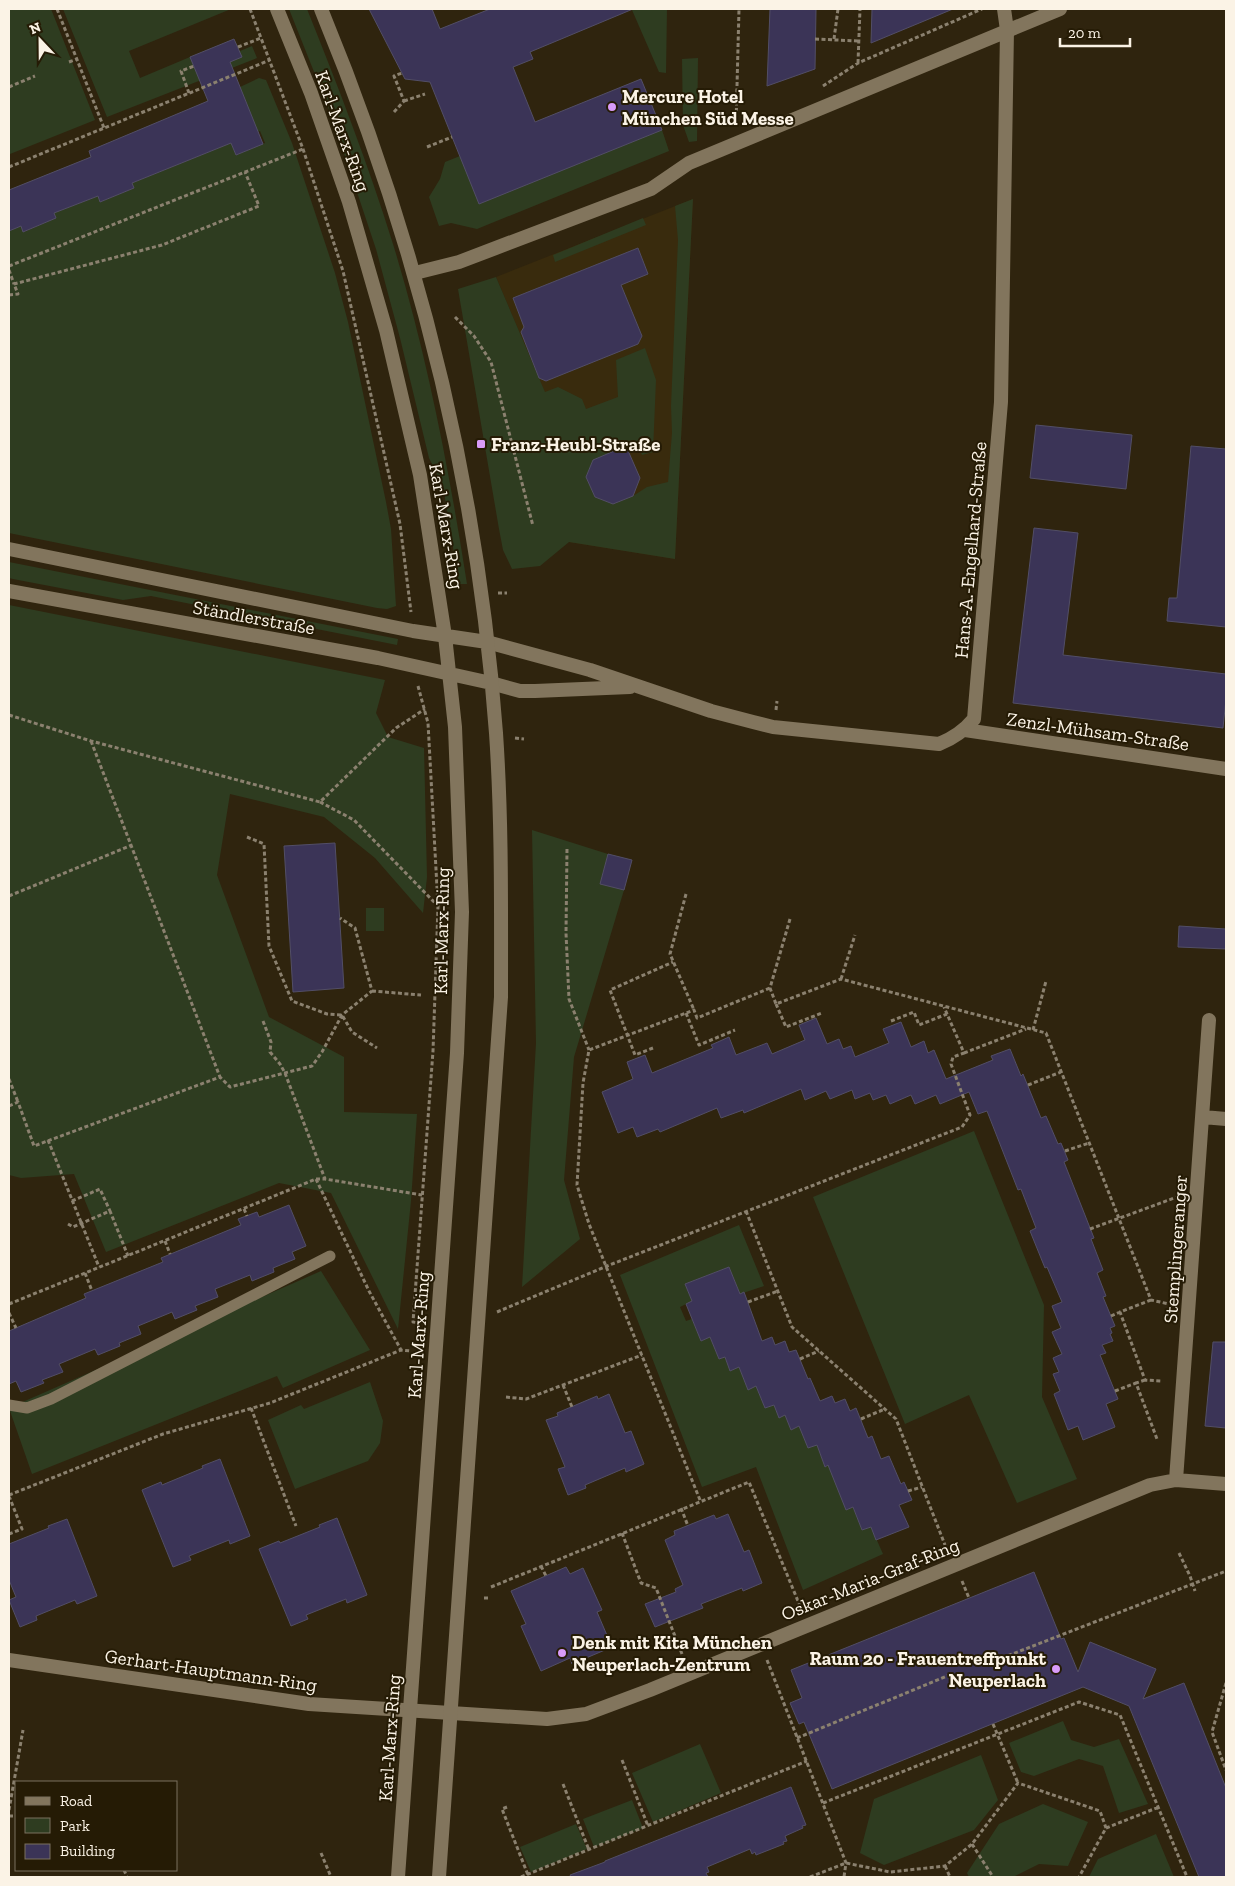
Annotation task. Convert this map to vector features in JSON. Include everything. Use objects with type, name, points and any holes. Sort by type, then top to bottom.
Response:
[{"type":"main road","name":"Karl-Marx-Ring","points":[[277,9],[311,93],[349,202],[386,330],[420,475],[445,636],[455,727],[462,912],[457,1053],[398,1877]]},
{"type":"main road","name":"Karl-Marx-Ring","points":[[321,9],[360,107],[384,178],[414,273],[438,366],[456,448],[481,592],[496,734],[502,867],[501,997],[439,1877]]},
{"type":"main road","name":"Hans-A.-Engelhard-Straße","points":[[965,730],[974,719],[1001,402],[1007,30],[1004,9]]},
{"type":"main road","points":[[414,273],[459,262],[651,188],[689,163],[1060,9]]},
{"type":"main road","name":"Ständlerstraße","points":[[9,549],[445,636],[487,642]]},
{"type":"main road","name":"Ständlerstraße","points":[[9,591],[378,658],[491,684]]},
{"type":"main road","points":[[487,642],[590,670],[711,711],[773,727],[939,744],[965,730]]},
{"type":"main road","points":[[491,684],[520,691],[535,692],[636,686]]},
{"type":"main road","name":"Zenzl-Mühsam-Straße","points":[[965,730],[1226,768]]},
{"type":"main road","name":"Stemplingeranger","points":[[1176,1480],[1209,1020]]},
{"type":"main road","points":[[1203,1117],[1226,1119]]},
{"type":"main road","name":"Oskar-Maria-Graf-Ring","points":[[410,1710],[546,1719],[586,1714],[761,1645],[1150,1485],[1176,1480],[1226,1484]]},
{"type":"main road","name":"Gerhart-Hauptmann-Ring","points":[[9,1660],[309,1704],[410,1710]]},
{"type":"lane","points":[[9,1405],[27,1408],[50,1399],[330,1256]]},
{"type":"path","points":[[57,9],[104,128]]},
{"type":"path","points":[[739,9],[735,122],[741,142]]},
{"type":"path","points":[[834,39],[838,9]]},
{"type":"path","points":[[858,63],[860,9]]},
{"type":"path","points":[[821,87],[858,63],[982,9]]},
{"type":"path","points":[[238,47],[261,38]]},
{"type":"path","points":[[815,38],[858,41]]},
{"type":"path","points":[[69,62],[77,59]]},
{"type":"path","points":[[9,166],[270,60]]},
{"type":"path","points":[[189,93],[181,71],[194,66]]},
{"type":"path","points":[[402,72],[394,76],[404,101]]},
{"type":"path","points":[[9,87],[36,76]]},
{"type":"path","points":[[394,112],[404,101],[425,94]]},
{"type":"path","points":[[735,122],[744,118]]},
{"type":"path","points":[[427,147],[452,137]]},
{"type":"path","points":[[9,295],[18,294],[9,268],[303,149]]},
{"type":"path","points":[[14,284],[162,245],[259,206],[245,172]]},
{"type":"path","points":[[455,317],[474,336],[491,362],[534,526]]},
{"type":"path","points":[[320,802],[396,728],[425,709]]},
{"type":"path","points":[[9,715],[91,741],[320,802],[354,820],[438,906]]},
{"type":"path","points":[[91,741],[220,1077],[230,1088],[312,1066],[322,1052],[342,1015],[372,991],[421,995]]},
{"type":"path","points":[[247,837],[264,844],[269,946],[292,1002],[327,1014],[342,1015]]},
{"type":"path","points":[[9,896],[132,845]]},
{"type":"path","points":[[567,848],[566,933],[569,999],[589,1050],[583,1083],[577,1185],[589,1224],[700,1500]]},
{"type":"path","points":[[686,894],[670,954],[697,1018],[770,988]]},
{"type":"path","points":[[340,918],[355,928],[372,991]]},
{"type":"path","points":[[790,919],[770,988],[786,1027],[822,1013]]},
{"type":"path","points":[[841,979],[855,935]]},
{"type":"path","points":[[653,1048],[635,1055],[610,990],[673,962]]},
{"type":"path","points":[[776,1004],[841,979],[1046,1033],[1151,1300]]},
{"type":"path","points":[[1033,1030],[1046,981]]},
{"type":"path","points":[[944,1007],[964,1052]]},
{"type":"path","points":[[589,1050],[694,1010]]},
{"type":"path","points":[[891,1022],[914,1012],[920,1025],[947,1014]]},
{"type":"path","points":[[686,1013],[698,1045],[735,1030]]},
{"type":"path","points":[[342,1015],[352,1032],[378,1048]]},
{"type":"path","points":[[263,1021],[271,1042],[270,1052],[285,1073],[325,1179]]},
{"type":"path","points":[[479,1320],[607,1266],[962,1126],[970,1115],[951,1064],[953,1057],[1027,1028]]},
{"type":"path","points":[[1028,1085],[1061,1072]]},
{"type":"path","points":[[9,1079],[34,1146],[220,1077]]},
{"type":"path","points":[[9,1106],[18,1102]]},
{"type":"path","points":[[48,1140],[99,1267]]},
{"type":"path","points":[[1065,1151],[1089,1143]]},
{"type":"path","points":[[316,1179],[369,1291],[401,1350]]},
{"type":"path","points":[[9,1304],[316,1179],[422,1195]]},
{"type":"path","points":[[72,1201],[100,1189],[128,1256]]},
{"type":"path","points":[[1090,1229],[1177,1197]]},
{"type":"path","points":[[244,1209],[247,1216]]},
{"type":"path","points":[[68,1224],[73,1227],[110,1211]]},
{"type":"path","points":[[746,1211],[792,1327],[896,1419],[945,1545]]},
{"type":"path","points":[[165,1241],[170,1254]]},
{"type":"path","points":[[85,1273],[92,1291]]},
{"type":"path","points":[[748,1302],[778,1291]]},
{"type":"path","points":[[1111,1316],[1151,1300],[1168,1304]]},
{"type":"path","points":[[9,1312],[16,1328]]},
{"type":"path","points":[[1120,1312],[1145,1380]]},
{"type":"path","points":[[413,1322],[438,1324]]},
{"type":"path","points":[[9,1534],[22,1528],[9,1496],[163,1434],[270,1403],[401,1350],[410,1351]]},
{"type":"path","points":[[800,1359],[819,1351]]},
{"type":"path","points":[[506,1397],[526,1399],[642,1355]]},
{"type":"path","points":[[1115,1391],[1145,1380],[1162,1381]]},
{"type":"path","points":[[1136,1383],[1157,1439]]},
{"type":"path","points":[[563,1385],[572,1407]]},
{"type":"path","points":[[251,1408],[296,1526]]},
{"type":"path","points":[[860,1418],[885,1409]]},
{"type":"path","points":[[491,1587],[700,1500],[749,1482],[800,1606]]},
{"type":"path","points":[[908,1491],[922,1486]]},
{"type":"path","points":[[681,1508],[688,1526]]},
{"type":"path","points":[[622,1533],[641,1583],[656,1588],[682,1654]]},
{"type":"path","points":[[1180,1553],[1195,1591]]},
{"type":"path","points":[[541,1566],[546,1576]]},
{"type":"path","points":[[1002,1658],[1226,1571]]},
{"type":"path","points":[[484,1598],[490,1598]]},
{"type":"path","points":[[761,1645],[846,1863],[844,1877]]},
{"type":"path","points":[[797,1738],[952,1674]]},
{"type":"path","points":[[1226,1683],[1212,1732],[1226,1770]]},
{"type":"path","points":[[823,1803],[1080,1702],[1120,1715],[1187,1877]]},
{"type":"path","points":[[993,1724],[1018,1783],[1100,1811],[1106,1828]]},
{"type":"path","points":[[9,1810],[23,1730]]},
{"type":"path","points":[[622,1760],[648,1826]]},
{"type":"path","points":[[521,1877],[807,1761]]},
{"type":"path","points":[[810,1877],[846,1863],[890,1872],[945,1866],[972,1844],[1018,1783]]},
{"type":"path","points":[[563,1784],[589,1850]]},
{"type":"path","points":[[507,1807],[502,1809],[528,1874]]},
{"type":"path","points":[[1079,1877],[1106,1828],[1159,1807]]},
{"type":"path","points":[[972,1844],[993,1877]]},
{"type":"path","points":[[320,1853],[331,1877]]},
{"type":"path","points":[[945,1866],[950,1877]]},
{"type":"shaded area","points":[[693,199],[675,559],[569,542],[559,426],[496,277]]},
{"type":"green space","points":[[9,9],[51,9],[95,120],[10,154]]},
{"type":"green space","points":[[63,9],[231,9],[129,51],[140,78],[190,57],[240,51],[252,46],[257,58],[107,117]]},
{"type":"green space","points":[[289,9],[307,9],[352,125],[393,244],[427,370],[453,498],[467,584],[459,584],[443,486],[429,458],[376,249],[332,117]]},
{"type":"green space","points":[[667,9],[666,73],[659,72],[632,10]]},
{"type":"green space","points":[[698,58],[697,141],[689,142],[683,125],[682,59]]},
{"type":"green space","points":[[259,78],[266,80],[292,143],[335,273],[348,322],[391,529],[396,606],[387,609],[9,533],[9,231],[21,226],[24,232],[56,218],[54,213],[98,196],[100,202],[134,188],[132,183],[231,143],[236,155],[265,143],[260,131],[251,134],[240,87]]},
{"type":"green space","points":[[662,130],[669,151],[477,229],[451,223],[439,226],[429,197],[440,179],[445,162],[460,156]]},
{"type":"green space","points":[[693,199],[675,559],[569,542],[540,566],[512,569],[503,550],[458,289],[496,277],[545,392],[558,387],[582,399],[586,409],[618,397],[616,360],[645,348],[656,380],[653,452],[642,455],[636,442],[593,460],[586,477],[595,497],[614,504],[633,496],[647,487],[668,482],[672,433],[671,406],[678,240],[675,206]]},
{"type":"green space","points":[[643,218],[646,225],[555,262],[553,255]]},
{"type":"green space","points":[[9,562],[398,639],[397,645],[151,596],[123,600],[13,579],[9,578]]},
{"type":"green space","points":[[9,605],[385,680],[376,713],[388,737],[424,748],[427,877],[423,913],[375,858],[324,817],[230,794],[217,875],[269,1017],[344,1057],[344,1112],[417,1114],[411,1201],[398,1329],[331,1193],[279,1183],[106,1252],[74,1174],[21,1178],[9,1175]]},
{"type":"green space","points":[[532,830],[608,854],[600,884],[624,890],[574,1057],[564,1180],[580,1239],[522,1287],[536,1043]]},
{"type":"green space","points":[[366,908],[384,908],[384,931],[366,931]]},
{"type":"green space","points":[[974,1131],[1044,1305],[1042,1397],[1077,1479],[1017,1503],[969,1395],[905,1424],[813,1197]]},
{"type":"green space","points":[[739,1225],[764,1286],[740,1294],[729,1267],[685,1284],[692,1301],[680,1307],[686,1321],[692,1319],[701,1341],[710,1337],[719,1359],[725,1357],[730,1371],[739,1367],[748,1389],[756,1386],[765,1408],[774,1405],[785,1415],[791,1430],[799,1426],[817,1445],[825,1467],[834,1463],[846,1510],[853,1507],[862,1530],[871,1527],[883,1554],[803,1590],[756,1467],[702,1487],[620,1275]]},
{"type":"green space","points":[[321,1271],[370,1350],[283,1388],[277,1376],[32,1474],[9,1408]]},
{"type":"green space","points":[[370,1382],[383,1421],[380,1443],[368,1461],[295,1489],[268,1420],[301,1405],[304,1409]]},
{"type":"green space","points":[[1063,1721],[1071,1740],[1094,1747],[1119,1739],[1148,1804],[1119,1813],[1103,1766],[1079,1759],[1034,1776],[1021,1772],[1009,1743]]},
{"type":"green space","points":[[700,1744],[721,1793],[653,1822],[632,1773]]},
{"type":"green space","points":[[981,1755],[998,1800],[974,1830],[884,1865],[860,1853],[874,1799]]},
{"type":"green space","points":[[632,1800],[643,1828],[594,1847],[583,1819]]},
{"type":"green space","points":[[1043,1804],[1088,1822],[1068,1866],[1039,1864],[1013,1877],[969,1877],[967,1873],[999,1824]]},
{"type":"green space","points":[[576,1824],[587,1849],[531,1872],[520,1847]]},
{"type":"green space","points":[[1156,1834],[1174,1877],[1089,1877],[1098,1859]]},
{"type":"building","name":"Mercure Hotel München Süd Messe","points":[[369,9],[432,9],[440,29],[490,9],[633,9],[530,52],[533,59],[513,67],[535,122],[641,79],[662,130],[479,204],[430,82],[405,79]]},
{"type":"building","points":[[770,9],[816,9],[815,69],[767,86]]},
{"type":"building","points":[[872,9],[953,9],[871,43]]},
{"type":"building","points":[[234,39],[242,57],[230,62],[263,144],[236,155],[231,143],[132,183],[134,188],[100,202],[98,196],[54,213],[56,218],[23,232],[21,226],[9,231],[9,190],[91,157],[89,151],[208,101],[190,57]]},
{"type":"building","points":[[638,248],[648,274],[621,285],[642,336],[638,344],[546,381],[539,378],[521,332],[524,327],[513,298]]},
{"type":"building","points":[[1036,425],[1132,435],[1126,489],[1030,478]]},
{"type":"building","points":[[626,446],[640,478],[633,496],[613,504],[595,497],[586,477],[593,460]]},
{"type":"building","points":[[1191,446],[1226,449],[1226,627],[1167,621],[1169,598],[1177,598]]},
{"type":"building","points":[[1034,528],[1078,533],[1063,655],[1226,674],[1223,728],[1013,703]]},
{"type":"building","points":[[335,843],[344,988],[293,992],[284,846]]},
{"type":"building","points":[[608,854],[632,860],[624,890],[600,884]]},
{"type":"building","points":[[1179,926],[1226,929],[1226,949],[1178,947]]},
{"type":"building","points":[[816,1018],[827,1044],[839,1039],[843,1049],[851,1046],[855,1057],[889,1043],[883,1029],[901,1022],[911,1047],[924,1041],[928,1053],[934,1050],[946,1079],[993,1060],[991,1056],[1010,1049],[1021,1076],[1023,1074],[1041,1118],[1046,1116],[1058,1144],[1061,1143],[1068,1160],[1064,1162],[1094,1238],[1091,1239],[1103,1270],[1097,1273],[1106,1296],[1103,1297],[1115,1326],[1110,1328],[1113,1341],[1102,1345],[1106,1353],[1100,1355],[1118,1399],[1106,1404],[1115,1427],[1083,1440],[1078,1426],[1068,1430],[1054,1394],[1060,1391],[1053,1374],[1059,1372],[1053,1358],[1062,1354],[1052,1332],[1061,1328],[1052,1306],[1062,1302],[1047,1267],[1045,1268],[1030,1231],[1036,1228],[1021,1189],[1018,1190],[987,1111],[978,1114],[969,1092],[940,1104],[936,1095],[915,1104],[911,1095],[890,1104],[886,1095],[873,1100],[870,1093],[855,1099],[852,1090],[830,1099],[826,1091],[805,1100],[801,1089],[744,1113],[743,1110],[721,1118],[717,1108],[660,1132],[658,1129],[637,1137],[633,1127],[618,1133],[602,1092],[633,1079],[627,1062],[645,1055],[652,1073],[713,1048],[711,1045],[729,1037],[736,1055],[767,1043],[772,1054],[805,1040],[799,1025]]},
{"type":"building","points":[[289,1205],[306,1246],[292,1252],[295,1259],[273,1268],[274,1272],[252,1281],[250,1275],[215,1289],[218,1297],[195,1306],[197,1310],[175,1319],[172,1312],[138,1326],[141,1334],[119,1343],[120,1346],[98,1355],[95,1349],[59,1364],[63,1372],[42,1380],[44,1383],[21,1392],[16,1381],[9,1384],[9,1331],[86,1298],[84,1294],[163,1262],[161,1258],[241,1225],[238,1219],[257,1212],[259,1217]]},
{"type":"building","points":[[729,1267],[740,1294],[744,1292],[762,1341],[772,1337],[775,1345],[785,1341],[789,1352],[796,1350],[820,1401],[832,1396],[835,1403],[845,1399],[850,1411],[856,1408],[868,1438],[872,1436],[881,1459],[889,1456],[901,1484],[904,1482],[912,1500],[899,1505],[909,1527],[876,1540],[871,1527],[862,1530],[853,1507],[846,1510],[828,1465],[825,1467],[817,1445],[808,1448],[799,1426],[791,1430],[785,1415],[779,1418],[774,1405],[765,1408],[756,1386],[748,1390],[739,1367],[730,1371],[725,1357],[719,1359],[710,1337],[701,1341],[686,1304],[692,1301],[685,1284]]},
{"type":"building","points":[[1213,1342],[1226,1342],[1226,1428],[1205,1426]]},
{"type":"building","points":[[609,1394],[625,1433],[631,1431],[644,1464],[626,1472],[625,1468],[585,1485],[586,1488],[568,1495],[558,1469],[565,1467],[546,1420],[558,1416],[557,1413],[597,1396],[598,1399]]},
{"type":"building","points":[[220,1459],[250,1536],[230,1544],[229,1540],[189,1556],[191,1560],[173,1567],[142,1490],[161,1482],[162,1485]]},
{"type":"building","points":[[728,1514],[744,1552],[749,1550],[762,1583],[743,1591],[742,1588],[701,1604],[703,1608],[655,1627],[645,1604],[676,1592],[675,1589],[683,1585],[665,1540],[675,1535],[674,1531],[714,1515],[716,1519]]},
{"type":"building","points":[[337,1518],[367,1595],[347,1603],[346,1599],[306,1615],[308,1619],[291,1626],[259,1549],[279,1541],[280,1543]]},
{"type":"building","points":[[67,1519],[97,1596],[77,1604],[75,1600],[36,1616],[37,1620],[20,1627],[9,1600],[16,1597],[9,1580],[9,1544]]},
{"type":"building","points":[[566,1567],[570,1574],[583,1568],[602,1610],[597,1612],[612,1647],[572,1664],[570,1658],[541,1671],[521,1626],[526,1624],[511,1591]]},
{"type":"building","points":[[1034,1572],[1061,1639],[1064,1638],[1078,1672],[1090,1642],[1156,1669],[1143,1699],[1184,1683],[1226,1788],[1226,1877],[1199,1877],[1129,1706],[1083,1687],[832,1789],[804,1722],[799,1724],[790,1703],[802,1698],[791,1670]]},
{"type":"building","points":[[791,1787],[806,1825],[785,1836],[787,1841],[783,1842],[784,1844],[756,1855],[755,1852],[752,1854],[750,1849],[707,1867],[709,1872],[706,1873],[708,1877],[571,1877],[570,1875],[605,1862]]},
{"type":"place","name":"Mercure Hotel München Süd Messe","points":[[612,107]]},
{"type":"place","name":"Franz-Heubl-Straße","points":[[481,444]]},
{"type":"place","name":"Denk mit Kita München Neuperlach-Zentrum","points":[[562,1653]]},
{"type":"place","name":"Raum 20 - Frauentreffpunkt Neuperlach","points":[[1056,1669]]}]
